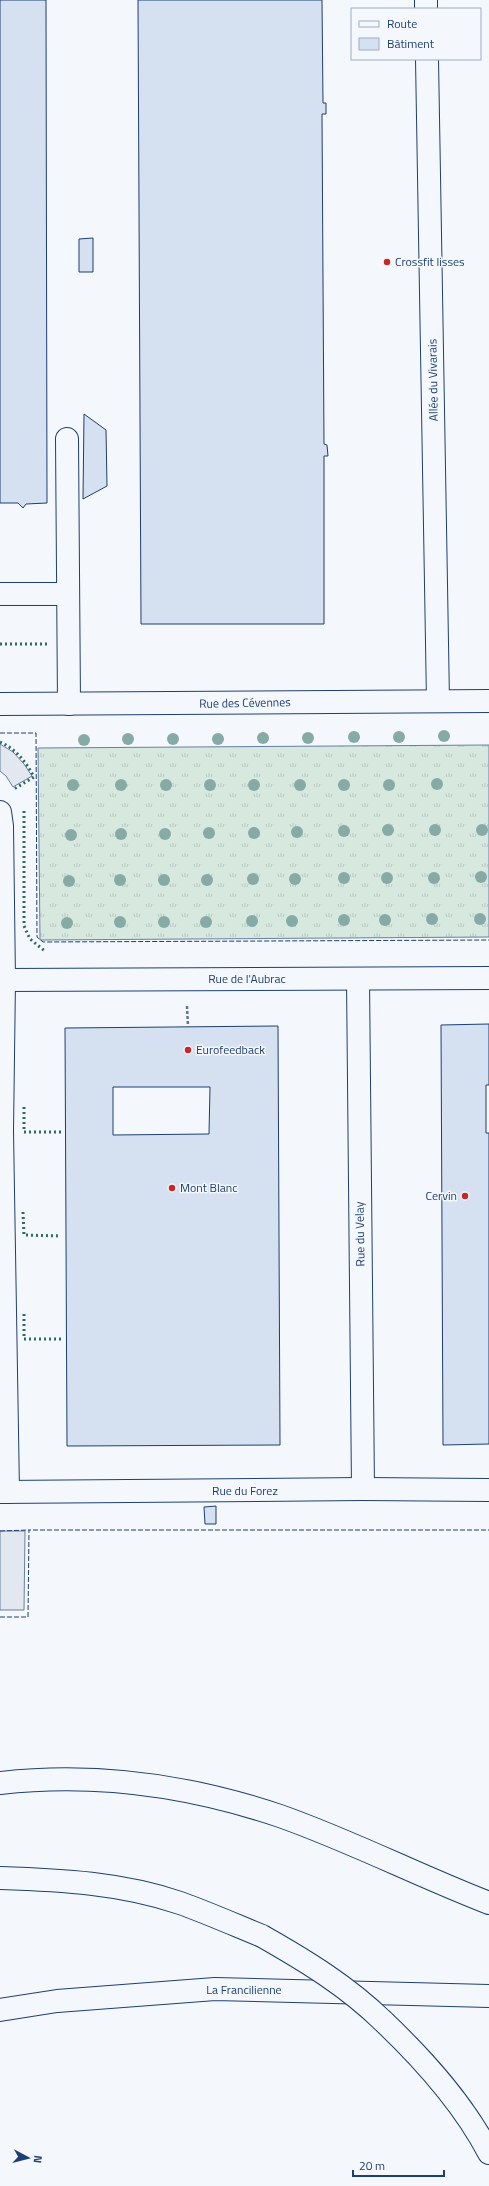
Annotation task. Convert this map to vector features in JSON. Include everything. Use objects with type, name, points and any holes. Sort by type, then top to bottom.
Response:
[{"type":"main road","name":"Allée du Vivarais","points":[[427,60],[438,701]]},
{"type":"main road","points":[[67,439],[69,704]]},
{"type":"main road","points":[[0,594],[67,594]]},
{"type":"main road","name":"Rue des Cévennes","points":[[0,704],[489,700]]},
{"type":"main road","points":[[0,812],[2,826],[4,980],[1,1131],[4,1492]]},
{"type":"main road","name":"Rue de l'Aubrac","points":[[4,980],[489,978]]},
{"type":"main road","name":"Rue du Velay","points":[[358,979],[363,1488]]},
{"type":"main road","name":"Rue du Forez","points":[[4,1492],[363,1488],[489,1490]]},
{"type":"main road","points":[[0,1783],[69,1778],[118,1780],[174,1788],[223,1798],[280,1816],[326,1834],[489,1903]]},
{"type":"main road","points":[[0,1878],[80,1882],[144,1893],[180,1903],[262,1936],[336,1980],[360,1999],[418,2055],[441,2082],[489,2153]]},
{"type":"main road","name":"La Francilienne","points":[[0,2010],[57,2000],[215,1989],[489,1996]]},
{"type":"green space","points":[[489,745],[489,937],[40,940],[38,748]]},
{"type":"shaded area","points":[[0,744],[13,752],[32,776],[13,787],[6,776],[0,771]]},
{"type":"shaded area","points":[[0,1531],[25,1531],[24,1610],[0,1610]]},
{"type":"building","points":[[0,0],[46,0],[47,503],[26,504],[23,508],[18,503],[0,503]]},
{"type":"building","points":[[138,0],[322,0],[323,103],[326,103],[326,114],[322,114],[324,444],[327,445],[328,456],[324,456],[324,624],[141,624]]},
{"type":"building","points":[[93,238],[93,272],[79,272],[79,239]]},
{"type":"building","points":[[84,414],[106,430],[107,486],[83,499]]},
{"type":"building","name":"Cervin","points":[[489,1024],[489,1085],[486,1085],[486,1133],[489,1133],[489,1444],[443,1445],[441,1025]]},
{"type":"building","name":"Mont Blanc","points":[[278,1026],[280,1445],[67,1446],[65,1028]],"holes":[[[113,1087],[210,1087],[209,1134],[113,1135]]]},
{"type":"building","points":[[216,1506],[216,1524],[205,1524],[204,1507]]},
{"type":"hedge","points":[[0,644],[49,644]]},
{"type":"hedge","points":[[0,742],[11,748],[20,756],[34,777],[14,789]]},
{"type":"hedge","points":[[24,811],[24,926],[30,939],[46,952]]},
{"type":"hedge","points":[[24,1107],[24,1132],[62,1132]]},
{"type":"hedge","points":[[23,1212],[24,1235],[61,1236]]},
{"type":"hedge","points":[[24,1314],[24,1339],[63,1339]]},
{"type":"fence","points":[[0,733],[36,733],[37,937],[43,942],[489,940]]},
{"type":"fence","points":[[0,1531],[29,1530]]},
{"type":"fence","points":[[0,1617],[28,1617],[29,1530],[489,1530]]},
{"type":"place","name":"Crossfit lisses","points":[[387,262]]},
{"type":"place","name":"Eurofeedback","points":[[188,1050]]},
{"type":"place","name":"Mont Blanc","points":[[172,1188]]},
{"type":"place","name":"Cervin","points":[[465,1196]]}]
